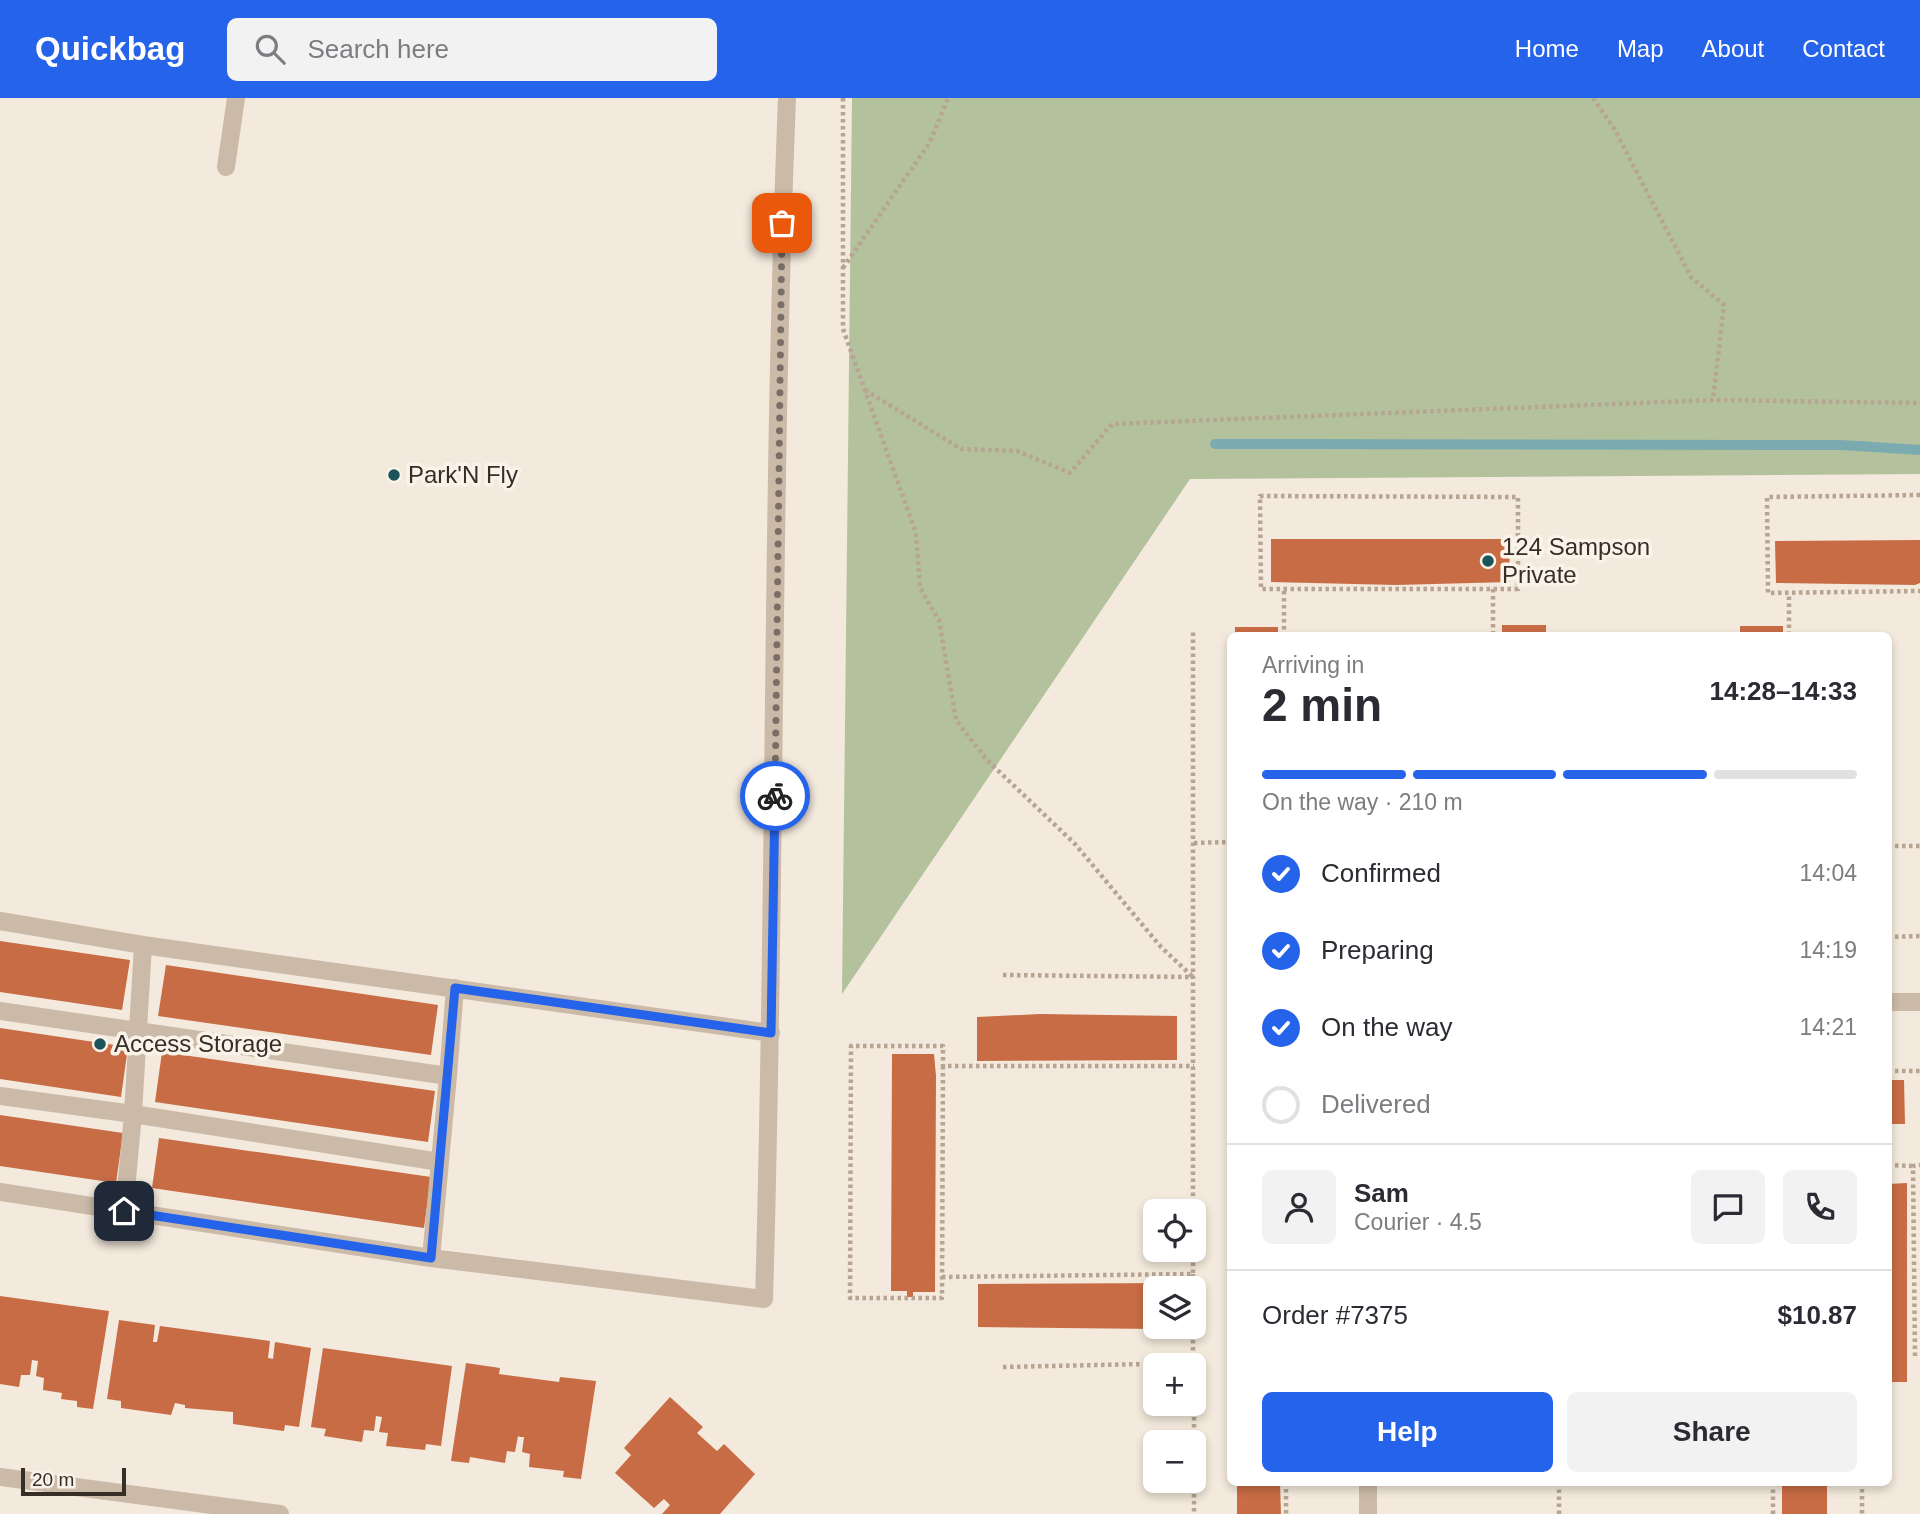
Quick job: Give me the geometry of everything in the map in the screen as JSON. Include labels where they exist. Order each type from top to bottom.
[{"type":"street","points":[[226,167],[236,98]]},
{"type":"street","points":[[0,1192],[431,1258],[765,1299],[781,247],[787,98]]},
{"type":"street","points":[[0,921],[143,945],[771,1033]]},
{"type":"street","points":[[124,1211],[143,945]]},
{"type":"street","points":[[431,1258],[455,988]]},
{"type":"street","points":[[1892,1002],[1920,1002]]},
{"type":"street","points":[[0,1011],[448,1076]]},
{"type":"street","points":[[0,1096],[440,1162]]},
{"type":"street","points":[[0,1477],[199,1508],[280,1514]]},
{"type":"street","points":[[1368,1486],[1368,1514]]},
{"type":"path","points":[[843,98],[844,329],[916,533],[920,588],[939,620],[956,720],[987,760],[1074,844],[1161,947],[1193,978]]},
{"type":"path","points":[[843,269],[930,142],[948,98]]},
{"type":"path","points":[[1593,98],[1615,130],[1692,276],[1724,305],[1713,400]]},
{"type":"path","points":[[865,390],[961,449],[1017,451],[1070,473],[1112,424],[1713,400],[1920,403]]},
{"type":"path","points":[[1920,495],[1767,497],[1768,593],[1920,591]]},
{"type":"path","points":[[1260,496],[1518,497],[1518,589],[1284,591],[1261,589],[1260,496]]},
{"type":"path","points":[[1493,589],[1493,632]]},
{"type":"path","points":[[1284,591],[1284,632]]},
{"type":"path","points":[[1789,593],[1789,632]]},
{"type":"path","points":[[942,1277],[1194,1274],[1194,631]]},
{"type":"path","points":[[1194,842],[1227,842]]},
{"type":"path","points":[[1892,846],[1920,846]]},
{"type":"path","points":[[1892,937],[1920,936]]},
{"type":"path","points":[[1003,975],[1193,978]]},
{"type":"path","points":[[851,1046],[943,1046],[943,1066],[942,1298],[850,1298],[851,1046]]},
{"type":"path","points":[[943,1066],[1194,1066]]},
{"type":"path","points":[[1892,1071],[1920,1071]]},
{"type":"path","points":[[1892,1165],[1920,1165]]},
{"type":"path","points":[[1913,1166],[1914,1356]]},
{"type":"path","points":[[1003,1367],[1143,1366]]},
{"type":"path","points":[[1194,1416],[1194,1514]]},
{"type":"path","points":[[1286,1486],[1286,1514]]},
{"type":"path","points":[[1559,1486],[1559,1514]]},
{"type":"path","points":[[1773,1486],[1773,1514]]},
{"type":"path","points":[[1862,1486],[1862,1514]]},
{"type":"green space","points":[[852,98],[1920,98],[1920,474],[1190,479],[842,994]]},
{"type":"building","points":[[1271,539],[1509,539],[1510,582],[1396,585],[1271,582]]},
{"type":"building","points":[[1920,540],[1920,583],[1915,585],[1776,583],[1775,541]]},
{"type":"building","points":[[1502,625],[1546,625],[1546,632],[1502,632]]},
{"type":"building","points":[[1740,626],[1783,626],[1783,632],[1740,632]]},
{"type":"building","points":[[1235,627],[1278,627],[1278,632],[1235,632]]},
{"type":"building","points":[[0,941],[130,960],[122,1010],[0,992]]},
{"type":"building","points":[[166,965],[438,1005],[431,1055],[158,1016]]},
{"type":"building","points":[[1040,1014],[1177,1016],[1177,1060],[977,1061],[977,1017]]},
{"type":"building","points":[[0,1028],[128,1047],[121,1097],[0,1079]]},
{"type":"building","points":[[162,1052],[435,1091],[428,1142],[155,1102]]},
{"type":"building","points":[[892,1054],[934,1054],[936,1076],[935,1292],[913,1292],[913,1297],[907,1297],[907,1291],[891,1291]]},
{"type":"building","points":[[1892,1080],[1904,1080],[1905,1124],[1892,1124]]},
{"type":"building","points":[[0,1115],[123,1133],[116,1183],[0,1166]]},
{"type":"building","points":[[159,1138],[431,1177],[424,1228],[152,1188]]},
{"type":"building","points":[[1907,1183],[1907,1382],[1892,1382],[1892,1184]]},
{"type":"building","points":[[1143,1283],[1143,1329],[978,1327],[978,1284]]},
{"type":"building","points":[[0,1296],[109,1311],[93,1409],[77,1407],[77,1401],[61,1399],[62,1393],[43,1390],[44,1378],[36,1376],[38,1361],[32,1360],[30,1375],[21,1375],[19,1387],[0,1384]]},
{"type":"building","points":[[119,1320],[155,1325],[153,1342],[157,1342],[160,1326],[270,1341],[268,1358],[273,1359],[275,1342],[311,1348],[299,1427],[285,1425],[284,1431],[233,1424],[233,1412],[185,1408],[185,1405],[175,1403],[171,1415],[121,1408],[121,1401],[107,1399]]},
{"type":"building","points":[[323,1348],[452,1366],[441,1446],[426,1444],[425,1450],[386,1446],[388,1433],[379,1432],[382,1417],[376,1416],[374,1431],[364,1430],[362,1442],[324,1436],[326,1429],[311,1427]]},
{"type":"building","points":[[466,1363],[500,1368],[499,1374],[559,1382],[560,1377],[596,1381],[581,1479],[563,1477],[564,1471],[529,1467],[530,1454],[522,1452],[524,1437],[518,1436],[515,1452],[507,1451],[505,1463],[470,1457],[469,1463],[451,1461]]},
{"type":"building","points":[[670,1397],[703,1427],[697,1433],[717,1451],[724,1444],[755,1474],[720,1514],[662,1514],[670,1505],[664,1499],[654,1508],[615,1473],[631,1455],[624,1448]]},
{"type":"building","points":[[1237,1486],[1280,1486],[1281,1514],[1237,1514]]},
{"type":"building","points":[[1782,1486],[1827,1486],[1827,1514],[1782,1514]]},
{"type":"waterway","points":[[1215,444],[1841,445],[1920,450]]},
{"type":"way so far","points":[[775,796],[782,223]]},
{"type":"place","name":"Park'N Fly","points":[[394,475]]},
{"type":"place","name":"124 Sampson Private","points":[[1488,561]]},
{"type":"place","name":"Access Storage","points":[[100,1044]]},
{"type":"route","points":[[124,1211],[431,1258],[455,988],[771,1033],[775,796]]}]
